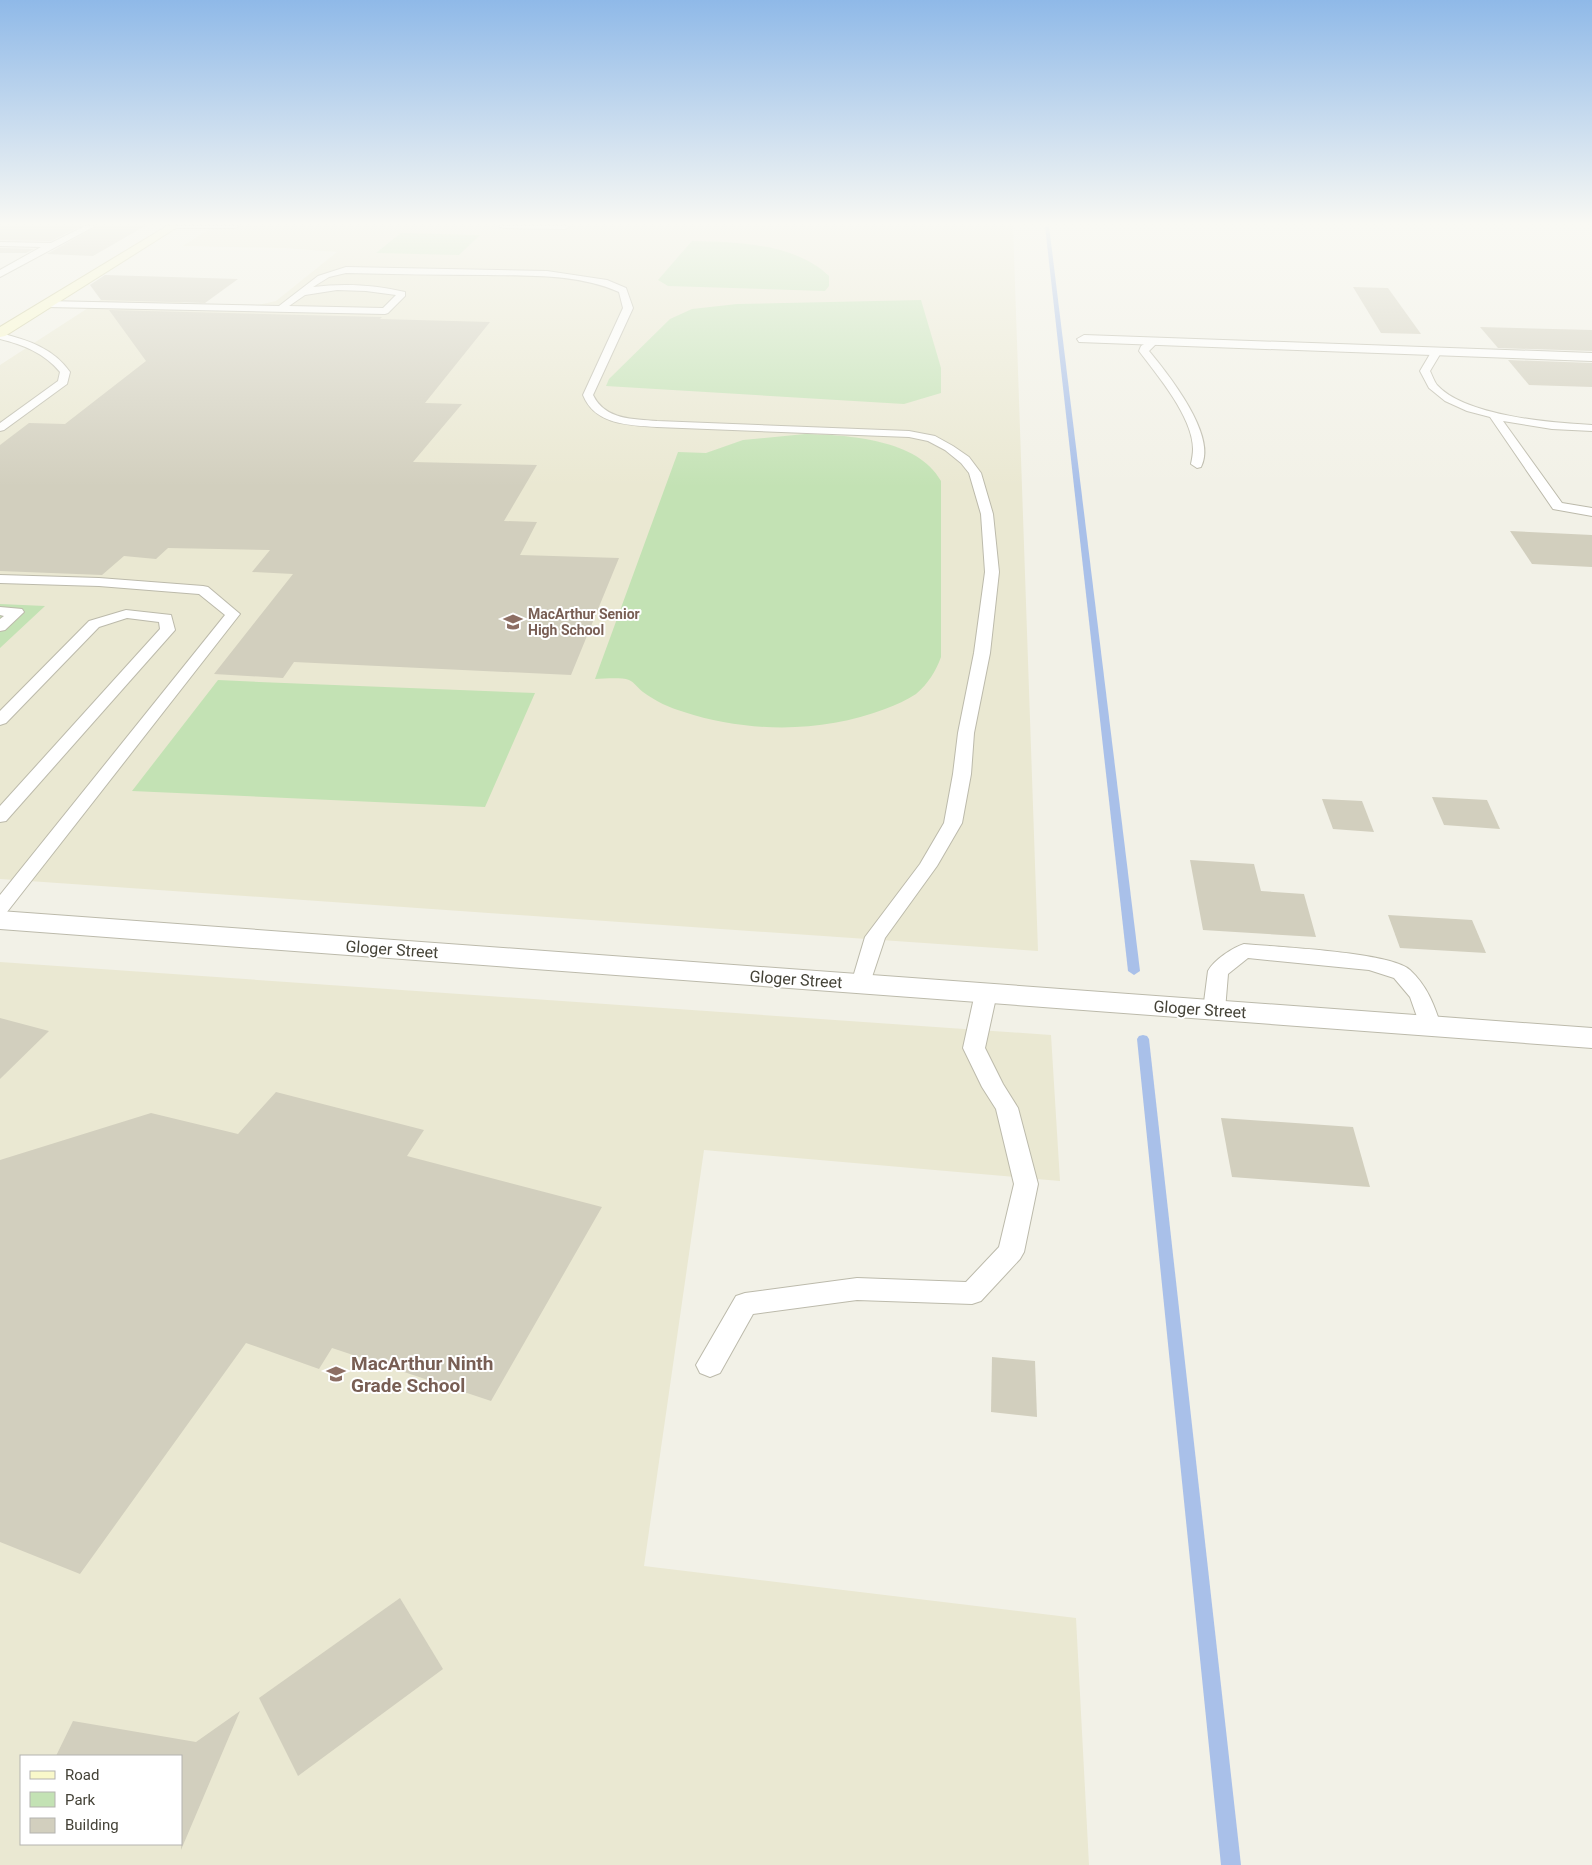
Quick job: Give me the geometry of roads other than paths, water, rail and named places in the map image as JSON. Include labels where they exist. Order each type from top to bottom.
[{"type":"main road","points":[[0,333],[32,313]]},
{"type":"street","points":[[1084,339],[1591,358]]},
{"type":"street","name":"Gloger Street","points":[[0,920],[1592,1038]]},
{"type":"lane","points":[[626,313],[588,395],[590,404],[598,412],[629,422],[657,424],[910,434],[931,438],[965,460],[975,473],[987,514],[992,572],[982,653],[966,733],[962,774],[953,824],[928,866],[875,938],[861,984]]},
{"type":"lane","points":[[0,333],[25,342],[55,359],[65,372],[63,382],[0,428]]},
{"type":"lane","points":[[1154,341],[1144,348],[1144,351],[1168,380],[1195,430],[1199,448],[1197,464]]},
{"type":"lane","points":[[1437,351],[1425,371],[1429,385],[1455,401],[1495,417],[1551,426],[1592,428]]},
{"type":"lane","points":[[1495,417],[1558,506],[1592,512]]},
{"type":"lane","points":[[0,579],[99,582],[203,590],[233,614],[0,908]]},
{"type":"lane","points":[[0,611],[17,612],[0,627]]},
{"type":"lane","points":[[0,720],[94,624],[126,614],[166,618],[168,630],[0,817]]},
{"type":"lane","points":[[1214,1010],[1218,970],[1244,951],[1300,955],[1372,963],[1402,973],[1420,996],[1430,1026]]},
{"type":"lane","points":[[710,1365],[745,1304],[857,1288],[972,1293],[1011,1252],[1026,1184],[1007,1108],[993,1086],[974,1048],[986,993]]},
{"type":"waterway","points":[[1057,313],[1134,971]]},
{"type":"waterway","points":[[1143,1039],[1231,1865]]},
{"type":"place","name":"MacArthur Senior High School","points":[[513,622]]},
{"type":"place","name":"MacArthur Ninth Grade School","points":[[336,1374]]}]
